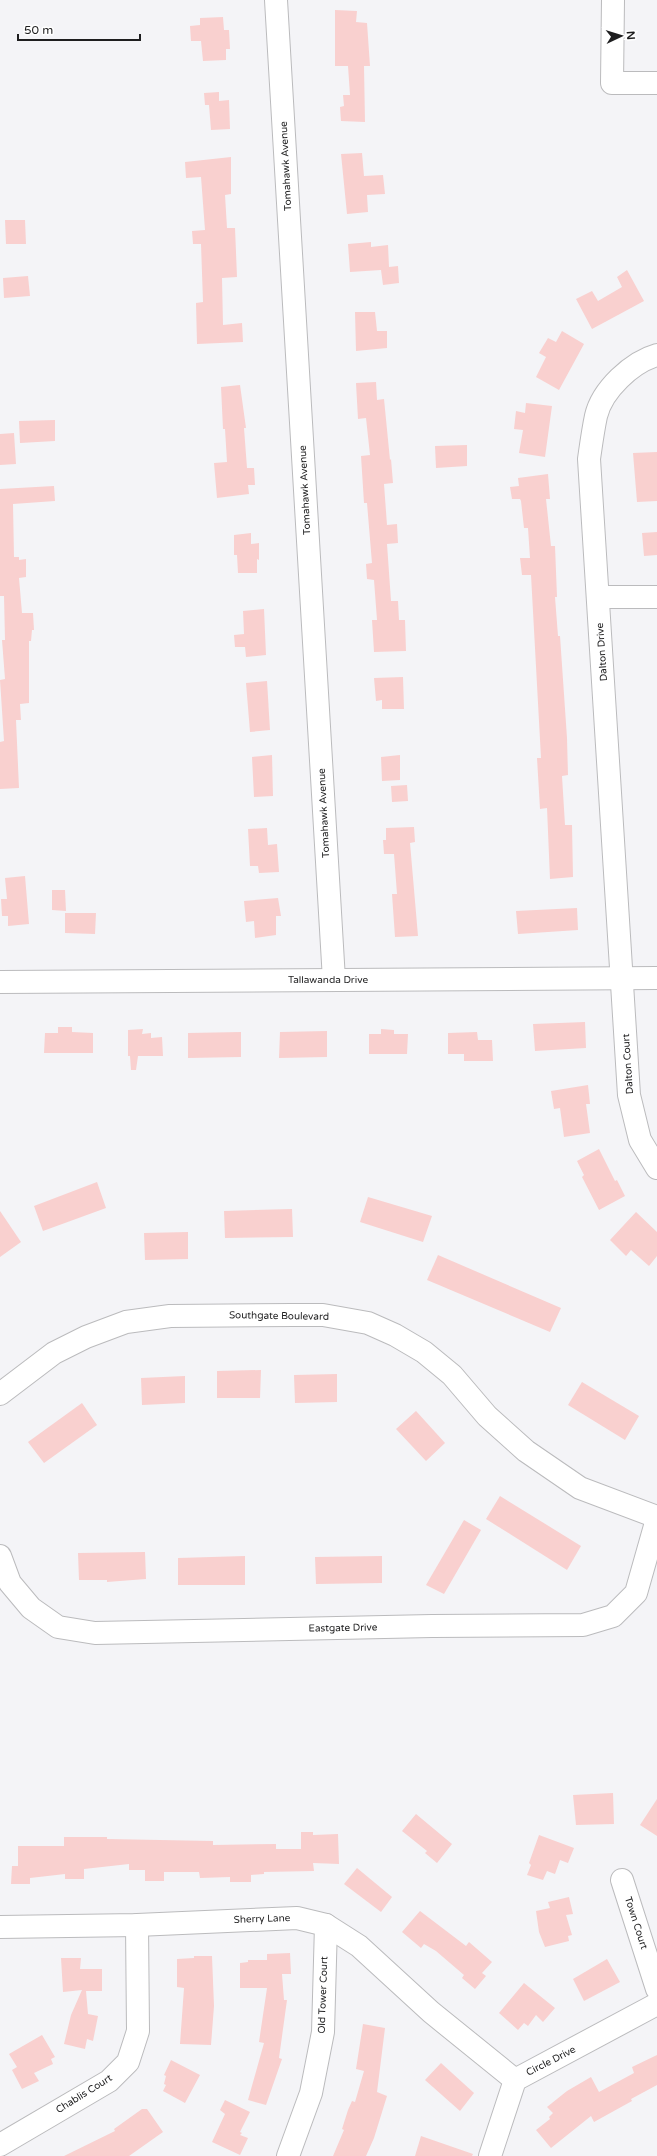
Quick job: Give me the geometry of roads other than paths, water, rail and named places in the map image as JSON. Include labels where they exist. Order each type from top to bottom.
[{"type":"street","name":"Tomahawk Avenue","points":[[276,0],[334,980]]},
{"type":"street","points":[[613,0],[612,83],[657,83]]},
{"type":"street","name":"Dalton Drive","points":[[623,978],[589,459],[596,414],[613,384],[643,359],[657,355]]},
{"type":"street","points":[[598,597],[657,597]]},
{"type":"street","name":"Dalton Court","points":[[623,978],[629,1095],[640,1140],[657,1168]]},
{"type":"street","name":"Tallawanda Drive","points":[[0,982],[657,978]]},
{"type":"street","name":"Southgate Boulevard","points":[[0,1394],[54,1353],[126,1322],[170,1316],[323,1315],[368,1323],[394,1335],[424,1352],[452,1375],[487,1416],[526,1451],[580,1488],[657,1518]]},
{"type":"street","name":"Eastgate Drive","points":[[0,1556],[10,1583],[31,1608],[58,1627],[95,1633],[432,1626],[583,1625],[613,1616],[636,1593],[657,1518]]},
{"type":"street","name":"Town Court","points":[[622,1880],[657,1989]]},
{"type":"street","name":"Sherry Lane","points":[[0,1927],[137,1925],[297,1918],[326,1925],[358,1946],[430,2012],[515,2080]]},
{"type":"street","name":"Chablis Court","points":[[0,2145],[109,2081],[128,2062],[138,2030],[137,1925]]},
{"type":"street","name":"Old Tower Court","points":[[288,2156],[311,2093],[323,2032],[326,1925]]},
{"type":"street","name":"Circle Drive","points":[[490,2156],[515,2080],[657,2004]]}]
